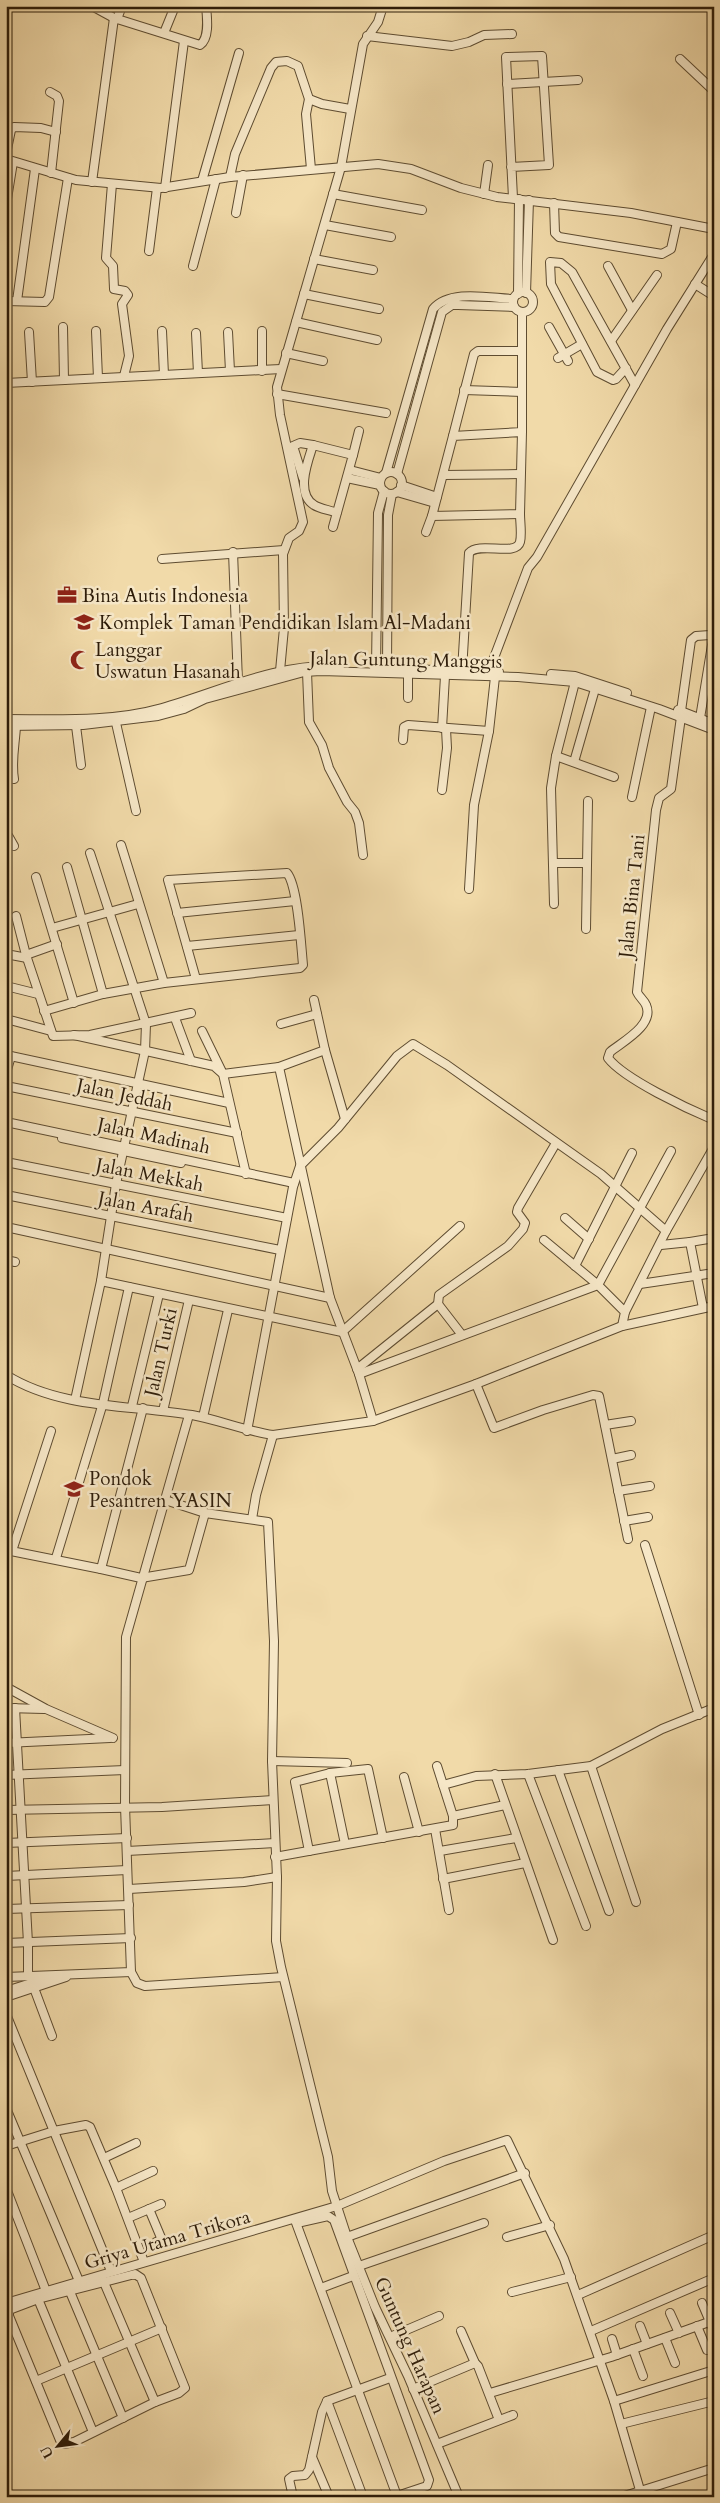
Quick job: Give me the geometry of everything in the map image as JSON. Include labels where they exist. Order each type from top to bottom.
[{"type":"street","points":[[92,6],[111,15],[196,45],[204,42],[207,21],[206,6]]},
{"type":"street","points":[[92,182],[111,15],[122,6]]},
{"type":"street","points":[[164,33],[175,6]]},
{"type":"street","points":[[280,671],[284,628],[284,550],[289,538],[299,531],[303,522],[277,394],[281,369],[341,167],[363,44],[378,22],[383,6]]},
{"type":"street","points":[[367,36],[452,46],[469,42],[484,35],[512,34]]},
{"type":"street","points":[[149,251],[184,41]]},
{"type":"street","points":[[202,181],[239,52]]},
{"type":"street","points":[[462,671],[469,553],[476,548],[511,549],[518,546],[520,541],[522,313],[515,300],[518,254],[516,199],[511,167],[506,57],[542,56],[549,164],[511,167]]},
{"type":"street","points":[[680,59],[714,91]]},
{"type":"street","points":[[230,177],[235,154],[271,68],[276,62],[288,61],[298,66],[309,99],[306,114],[311,169]]},
{"type":"street","points":[[507,84],[578,80]]},
{"type":"street","points":[[50,92],[59,101],[50,173]]},
{"type":"street","points":[[309,99],[322,104],[350,109]]},
{"type":"street","points":[[6,154],[11,130],[14,128],[41,128],[56,132]]},
{"type":"street","points":[[6,206],[10,161],[68,178],[161,188],[230,177],[378,164],[395,166],[484,194],[631,213],[714,229]]},
{"type":"street","points":[[484,194],[488,165]]},
{"type":"street","points":[[17,301],[36,169]]},
{"type":"street","points":[[236,213],[243,176]]},
{"type":"street","points":[[6,301],[45,302],[49,296],[68,178]]},
{"type":"street","points":[[193,266],[216,179]]},
{"type":"street","points":[[112,184],[106,258],[113,266],[114,289],[125,291],[128,295],[122,304],[129,356],[124,376]]},
{"type":"street","points":[[333,194],[422,210]]},
{"type":"street","points":[[526,293],[529,200]]},
{"type":"street","points":[[554,203],[555,233],[559,237],[662,254],[671,249],[677,222]]},
{"type":"street","points":[[325,225],[391,237]]},
{"type":"street","points":[[518,254],[528,253]]},
{"type":"street","points":[[469,889],[474,805],[488,731],[492,674],[523,578],[635,385],[714,254]]},
{"type":"street","points":[[314,259],[373,270]]},
{"type":"street","points":[[626,368],[616,379],[601,376],[551,284],[549,265],[551,261],[568,266],[611,341],[626,368],[635,385]]},
{"type":"street","points":[[608,266],[632,310]]},
{"type":"street","points":[[611,341],[657,275]]},
{"type":"street","points":[[695,284],[714,296]]},
{"type":"street","points":[[387,668],[389,485],[397,474],[441,316],[452,306],[477,302],[515,300],[526,293]]},
{"type":"street","points":[[522,313],[529,311],[533,304],[532,297],[526,293]]},
{"type":"street","points":[[304,294],[378,309]]},
{"type":"street","points":[[376,668],[378,513],[389,485],[433,309],[441,301],[453,297],[477,302]]},
{"type":"street","points":[[296,322],[377,340]]},
{"type":"street","points":[[549,327],[563,358],[582,344]]},
{"type":"street","points":[[64,328],[64,380]]},
{"type":"street","points":[[96,331],[98,378]]},
{"type":"street","points":[[162,331],[164,375]]},
{"type":"street","points":[[262,331],[262,371]]},
{"type":"street","points":[[29,332],[32,382]]},
{"type":"street","points":[[228,332],[230,371]]},
{"type":"street","points":[[196,333],[198,373]]},
{"type":"street","points":[[426,532],[444,475],[464,390],[476,352],[522,351]]},
{"type":"street","points":[[286,353],[323,361]]},
{"type":"street","points":[[6,383],[281,369]]},
{"type":"street","points":[[464,390],[522,392]]},
{"type":"street","points":[[277,394],[386,413]]},
{"type":"street","points":[[333,527],[349,474],[359,431]]},
{"type":"street","points":[[453,436],[522,432]]},
{"type":"street","points":[[337,512],[314,506],[305,491],[304,480],[293,446],[300,443],[353,455]]},
{"type":"street","points":[[304,480],[313,445]]},
{"type":"street","points":[[349,474],[436,500]]},
{"type":"street","points":[[389,485],[401,478],[397,474]]},
{"type":"street","points":[[444,475],[520,474]]},
{"type":"street","points":[[432,516],[520,514]]},
{"type":"street","points":[[162,559],[233,552],[284,550]]},
{"type":"street","points":[[233,552],[238,682]]},
{"type":"street","points":[[681,714],[691,640],[696,636],[710,635],[713,639],[700,718]]},
{"type":"street","name":"Jalan Guntung Manggis","points":[[6,720],[107,718],[161,708],[238,682],[280,671],[319,665],[462,671],[575,682],[651,706],[700,718],[714,724]]},
{"type":"street","points":[[307,672],[309,722],[322,746],[329,768],[359,823],[363,855]]},
{"type":"street","name":"Jalan Guntung Manggis","points":[[6,726],[76,726],[116,723],[172,713],[205,699],[307,672],[445,676],[492,674],[575,676],[681,714],[714,730]]},
{"type":"street","points":[[408,674],[408,698]]},
{"type":"street","points":[[442,790],[447,748],[444,728],[445,676]]},
{"type":"street","points":[[554,904],[552,788],[556,756],[575,682]]},
{"type":"street","points":[[574,762],[595,689]]},
{"type":"street","points":[[632,797],[651,706]]},
{"type":"street","name":"Jalan Bina Tani","points":[[681,714],[671,789],[659,798],[656,816],[637,992],[646,1005],[646,1019],[640,1028],[610,1052],[608,1058],[613,1064],[640,1084],[714,1120]]},
{"type":"street","points":[[116,723],[136,811]]},
{"type":"street","points":[[14,779],[11,762],[15,754],[16,726]]},
{"type":"street","points":[[76,726],[81,765]]},
{"type":"street","points":[[403,740],[406,726],[488,731]]},
{"type":"street","points":[[556,756],[614,777]]},
{"type":"street","points":[[586,929],[588,801]]},
{"type":"street","points":[[6,832],[14,846]]},
{"type":"street","points":[[121,845],[164,983]]},
{"type":"street","points":[[75,1400],[101,1281],[116,1184],[144,1051],[146,1024],[90,853]]},
{"type":"street","points":[[553,863],[586,864]]},
{"type":"street","points":[[67,867],[103,994]]},
{"type":"street","points":[[44,1011],[103,994],[164,983],[300,968],[303,965],[291,878],[282,872],[168,880],[196,979]]},
{"type":"street","points":[[36,878],[74,1003]]},
{"type":"street","points":[[177,913],[295,901]]},
{"type":"street","points":[[52,928],[138,904]]},
{"type":"street","points":[[16,916],[38,994],[51,1031],[55,1037],[74,1036],[146,1024],[191,1013]]},
{"type":"street","points":[[187,946],[299,935]]},
{"type":"street","points":[[6,954],[27,957],[57,944]]},
{"type":"street","points":[[6,986],[38,994]]},
{"type":"street","points":[[314,1000],[325,1050],[345,1119]]},
{"type":"street","points":[[281,1024],[317,1014]]},
{"type":"street","points":[[175,1018],[191,1060]]},
{"type":"street","points":[[6,1019],[51,1031]]},
{"type":"street","points":[[202,1031],[223,1074],[246,1173]]},
{"type":"street","points":[[74,1036],[191,1060],[214,1066],[223,1074],[279,1067],[325,1050]]},
{"type":"street","points":[[246,1431],[269,1317],[280,1250],[300,1166],[345,1119],[397,1056],[412,1044],[447,1065],[616,1186],[666,1231]]},
{"type":"street","points":[[6,1073],[9,1056],[229,1103]]},
{"type":"street","points":[[279,1067],[330,1298],[358,1371],[373,1421]]},
{"type":"street","name":"Jalan Jeddah","points":[[6,1086],[237,1133]]},
{"type":"street","name":"Jalan Madinah","points":[[6,1122],[124,1149]]},
{"type":"street","name":"Jalan Madinah","points":[[6,1127],[246,1173],[294,1185]]},
{"type":"street","points":[[358,1371],[438,1304],[439,1295],[508,1246],[523,1229],[525,1224],[518,1208],[556,1142]]},
{"type":"street","points":[[622,1326],[625,1312],[661,1245],[666,1231],[714,1147]]},
{"type":"street","points":[[358,1371],[598,1285],[670,1151]]},
{"type":"street","points":[[575,1266],[632,1153]]},
{"type":"street","name":"Jalan Mekkah","points":[[6,1162],[287,1218]]},
{"type":"street","name":"Jalan Arafah","points":[[6,1195],[280,1250]]},
{"type":"street","points":[[565,1218],[588,1239]]},
{"type":"street","points":[[342,1332],[460,1226]]},
{"type":"street","points":[[6,1227],[330,1298]]},
{"type":"street","points":[[661,1245],[714,1238]]},
{"type":"street","points":[[544,1240],[598,1285],[625,1312]]},
{"type":"street","points":[[690,1242],[702,1308]]},
{"type":"street","points":[[6,1260],[15,1262]]},
{"type":"street","points":[[640,1284],[714,1273]]},
{"type":"street","points":[[101,1281],[228,1310],[342,1332]]},
{"type":"street","points":[[56,1558],[103,1403],[129,1287]]},
{"type":"street","points":[[132,1406],[160,1294]]},
{"type":"street","name":"Jalan Turki","points":[[164,1411],[189,1300]]},
{"type":"street","points":[[438,1304],[462,1335]]},
{"type":"street","points":[[6,1375],[31,1388],[75,1400],[132,1406],[203,1417],[246,1431],[273,1436],[318,1431],[373,1421],[476,1384],[622,1326],[714,1306]]},
{"type":"street","points":[[203,1417],[228,1310]]},
{"type":"street","points":[[476,1384],[494,1428],[535,1412],[594,1395],[600,1396],[628,1539]]},
{"type":"street","points":[[101,1569],[143,1408]]},
{"type":"street","points":[[189,1415],[141,1578],[126,1637],[125,1806],[132,1972],[137,1983],[145,1986],[284,1977]]},
{"type":"street","points":[[605,1425],[631,1421]]},
{"type":"street","points":[[51,1431],[9,1550],[56,1558],[141,1578],[190,1570],[205,1513]]},
{"type":"street","points":[[165,1500],[205,1513],[252,1519],[256,1495],[273,1436]]},
{"type":"street","points":[[612,1459],[631,1455]]},
{"type":"street","points":[[618,1491],[650,1486]]},
{"type":"street","points":[[624,1522],[648,1517]]},
{"type":"street","name":"Guntung Harapan","points":[[252,1519],[268,1522],[274,1655],[272,1761],[277,1877],[276,1941],[328,2158],[332,2192],[359,2266],[459,2497]]},
{"type":"street","points":[[645,1546],[698,1715]]},
{"type":"street","points":[[6,1687],[46,1709],[113,1738]]},
{"type":"street","points":[[28,1976],[28,1943],[17,1742],[10,1708],[46,1709]]},
{"type":"street","points":[[443,1785],[476,1776],[528,1774],[591,1766],[662,1729],[714,1708]]},
{"type":"street","points":[[6,1743],[125,1738]]},
{"type":"street","points":[[272,1761],[347,1763]]},
{"type":"street","points":[[275,1857],[453,1825],[453,1816],[437,1766]]},
{"type":"street","points":[[591,1766],[636,1902]]},
{"type":"street","points":[[309,1851],[295,1782],[330,1773],[368,1769],[384,1838]]},
{"type":"street","points":[[6,1775],[125,1770]]},
{"type":"street","points":[[558,1770],[609,1911]]},
{"type":"street","points":[[330,1773],[345,1844]]},
{"type":"street","points":[[495,1774],[553,1940]]},
{"type":"street","points":[[528,1774],[586,1926]]},
{"type":"street","points":[[404,1777],[419,1832]]},
{"type":"street","points":[[6,1810],[125,1806],[162,1807],[273,1800]]},
{"type":"street","points":[[453,1816],[505,1805]]},
{"type":"street","points":[[435,1829],[449,1910]]},
{"type":"street","points":[[6,1843],[127,1838]]},
{"type":"street","points":[[440,1851],[516,1838]]},
{"type":"street","points":[[127,1851],[275,1843]]},
{"type":"street","points":[[443,1878],[525,1863]]},
{"type":"street","points":[[6,1876],[127,1870]]},
{"type":"street","points":[[129,1889],[244,1882],[277,1877]]},
{"type":"street","points":[[6,1909],[129,1906]]},
{"type":"street","points":[[6,1943],[131,1938]]},
{"type":"street","points":[[6,1977],[132,1972]]},
{"type":"street","points":[[6,1997],[77,1973]]},
{"type":"street","points":[[6,1991],[62,1974]]},
{"type":"street","points":[[34,1988],[52,2036]]},
{"type":"street","points":[[6,2014],[112,2271]]},
{"type":"street","points":[[6,2108],[79,2281]]},
{"type":"street","points":[[6,2146],[54,2131],[88,2126],[104,2158],[144,2262]]},
{"type":"street","name":"Griya Utama Trikora","points":[[6,2303],[46,2291],[68,2287],[79,2281],[112,2271],[296,2221],[337,2206],[444,2161],[507,2140],[524,2173]]},
{"type":"street","points":[[104,2158],[136,2144]]},
{"type":"street","points":[[116,2188],[153,2171]]},
{"type":"street","points":[[347,2237],[524,2173],[550,2226],[578,2295],[601,2360],[641,2493]]},
{"type":"street","points":[[6,2188],[46,2291]]},
{"type":"street","points":[[128,2218],[161,2204]]},
{"type":"street","points":[[149,2209],[162,2240],[156,2242]]},
{"type":"street","points":[[332,2217],[429,2482],[427,2486],[396,2496],[296,2221],[332,2217]]},
{"type":"street","points":[[359,2266],[484,2223]]},
{"type":"street","points":[[507,2237],[550,2226]]},
{"type":"street","points":[[578,2295],[714,2235]]},
{"type":"street","points":[[135,2274],[140,2276],[185,2388],[179,2393],[154,2402],[68,2444],[62,2443],[8,2311],[13,2307],[68,2287],[103,2280],[135,2274]]},
{"type":"street","points":[[321,2288],[353,2276]]},
{"type":"street","points":[[512,2292],[571,2278]]},
{"type":"street","points":[[591,2331],[714,2278]]},
{"type":"street","points":[[103,2280],[154,2402]]},
{"type":"street","points":[[68,2287],[123,2418]]},
{"type":"street","points":[[38,2299],[93,2432]]},
{"type":"street","points":[[702,2303],[714,2331]]},
{"type":"street","points":[[670,2313],[678,2333]]},
{"type":"street","points":[[390,2338],[439,2316]]},
{"type":"street","points":[[490,2393],[618,2355],[709,2322]]},
{"type":"street","points":[[640,2326],[647,2344]]},
{"type":"street","points":[[697,2326],[707,2350]]},
{"type":"street","points":[[36,2382],[162,2328]]},
{"type":"street","points":[[461,2330],[490,2393],[499,2420]]},
{"type":"street","points":[[665,2338],[675,2363]]},
{"type":"street","points":[[612,2339],[618,2355]]},
{"type":"street","points":[[633,2349],[643,2376]]},
{"type":"street","points":[[413,2389],[475,2363]]},
{"type":"street","points":[[614,2401],[714,2370]]},
{"type":"street","points":[[293,2497],[289,2478],[306,2474],[312,2457],[322,2412],[328,2401],[390,2378]]},
{"type":"street","points":[[328,2401],[362,2497]]},
{"type":"street","points":[[621,2424],[714,2401]]},
{"type":"street","points":[[437,2444],[513,2415]]},
{"type":"street","points":[[312,2457],[329,2497]]},
{"type":"street","points":[[622,2497],[641,2493],[714,2468]]},
{"type":"place","name":"Bina Autis Indonesia","points":[[67,595]]},
{"type":"place","name":"Komplek Taman Pendidikan Islam Al-Madani","points":[[84,622]]},
{"type":"place","name":"Langgar Uswatun Hasanah","points":[[80,660]]},
{"type":"place","name":"Pondok Pesantren YASIN","points":[[74,1489]]}]
